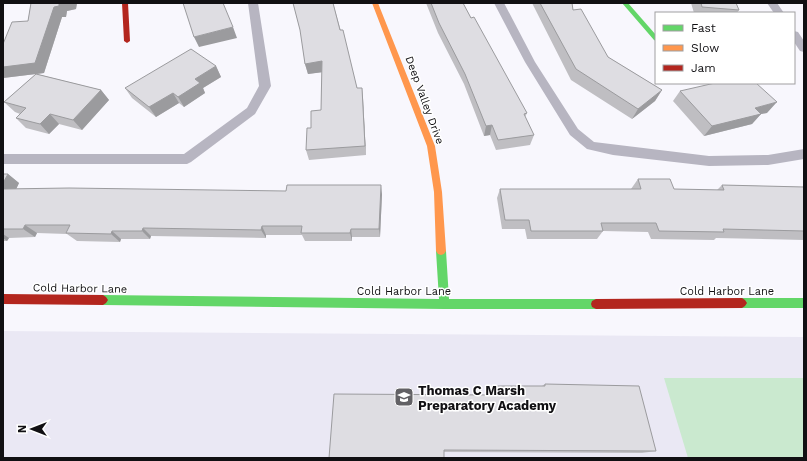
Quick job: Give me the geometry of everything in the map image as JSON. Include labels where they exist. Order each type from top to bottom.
[{"type":"street","points":[[125,3],[126,41]]},
{"type":"street","name":"Deep Valley Drive","points":[[375,3],[431,146],[438,192],[444,304]]},
{"type":"street","points":[[625,3],[655,38]]},
{"type":"street","name":"Cold Harbor Lane","points":[[3,300],[444,304],[804,303]]},
{"type":"lane","points":[[3,159],[186,159],[251,111],[265,86],[253,3]]},
{"type":"lane","points":[[499,3],[530,62],[574,132],[591,146],[709,161],[768,160],[804,154]]},
{"type":"lane","points":[[772,3],[778,12]]},
{"type":"lane","points":[[795,36],[804,49]]},
{"type":"shaded area","name":"Thomas C Marsh Preparatory Academy","points":[[3,331],[804,337],[804,458],[3,458]]},
{"type":"green space","points":[[664,378],[804,378],[804,458],[688,458]]},
{"type":"building","points":[[31,3],[59,3],[59,6],[54,7],[35,63],[3,67],[3,44],[12,22],[28,21]]},
{"type":"building","points":[[183,3],[223,3],[233,27],[194,37]]},
{"type":"building","points":[[293,3],[333,3],[340,30],[343,30],[357,88],[362,88],[365,146],[306,150],[307,128],[311,128],[311,111],[321,110],[322,61],[305,64],[300,30]]},
{"type":"building","points":[[431,3],[463,3],[471,18],[474,17],[527,113],[524,114],[534,135],[498,140],[492,125],[486,126],[465,74],[439,23]]},
{"type":"building","points":[[540,3],[572,3],[573,10],[581,9],[608,57],[662,90],[638,109],[576,69]]},
{"type":"building","points":[[701,3],[736,3],[739,10],[702,7]]},
{"type":"building","points":[[191,49],[216,66],[195,79],[200,83],[178,97],[173,93],[149,107],[125,88]]},
{"type":"building","points":[[36,74],[101,90],[73,120],[50,114],[40,124],[16,118],[26,108],[4,102]]},
{"type":"building","points":[[711,84],[757,84],[777,102],[755,108],[761,114],[712,126],[680,91]]},
{"type":"building","points":[[3,174],[8,174],[3,183]]},
{"type":"building","points":[[638,179],[670,179],[674,189],[724,190],[722,185],[804,187],[804,231],[723,229],[724,232],[659,231],[656,223],[601,223],[603,231],[531,231],[529,220],[505,220],[500,189],[641,189]]},
{"type":"building","points":[[287,185],[381,185],[379,229],[351,229],[350,233],[301,233],[302,226],[262,226],[261,230],[143,228],[142,231],[112,231],[111,234],[66,233],[70,225],[25,225],[23,229],[3,229],[3,189],[69,188],[286,191]]},
{"type":"building","points":[[545,384],[639,386],[656,451],[444,450],[444,458],[329,458],[334,394],[493,395],[492,386],[545,386]]},
{"type":"traffic: fast","points":[[625,3],[655,38]]},
{"type":"traffic: fast","points":[[441,251],[444,304]]},
{"type":"traffic: fast","points":[[103,300],[444,304],[596,304]]},
{"type":"traffic: fast","points":[[742,303],[804,303]]},
{"type":"traffic: slow","points":[[375,3],[431,146],[438,192],[441,251]]},
{"type":"traffic: jam","points":[[125,3],[127,41]]},
{"type":"traffic: jam","points":[[3,299],[103,300]]},
{"type":"traffic: jam","points":[[596,304],[742,303]]},
{"type":"place","name":"Thomas C Marsh Preparatory Academy","points":[[404,397]]}]
